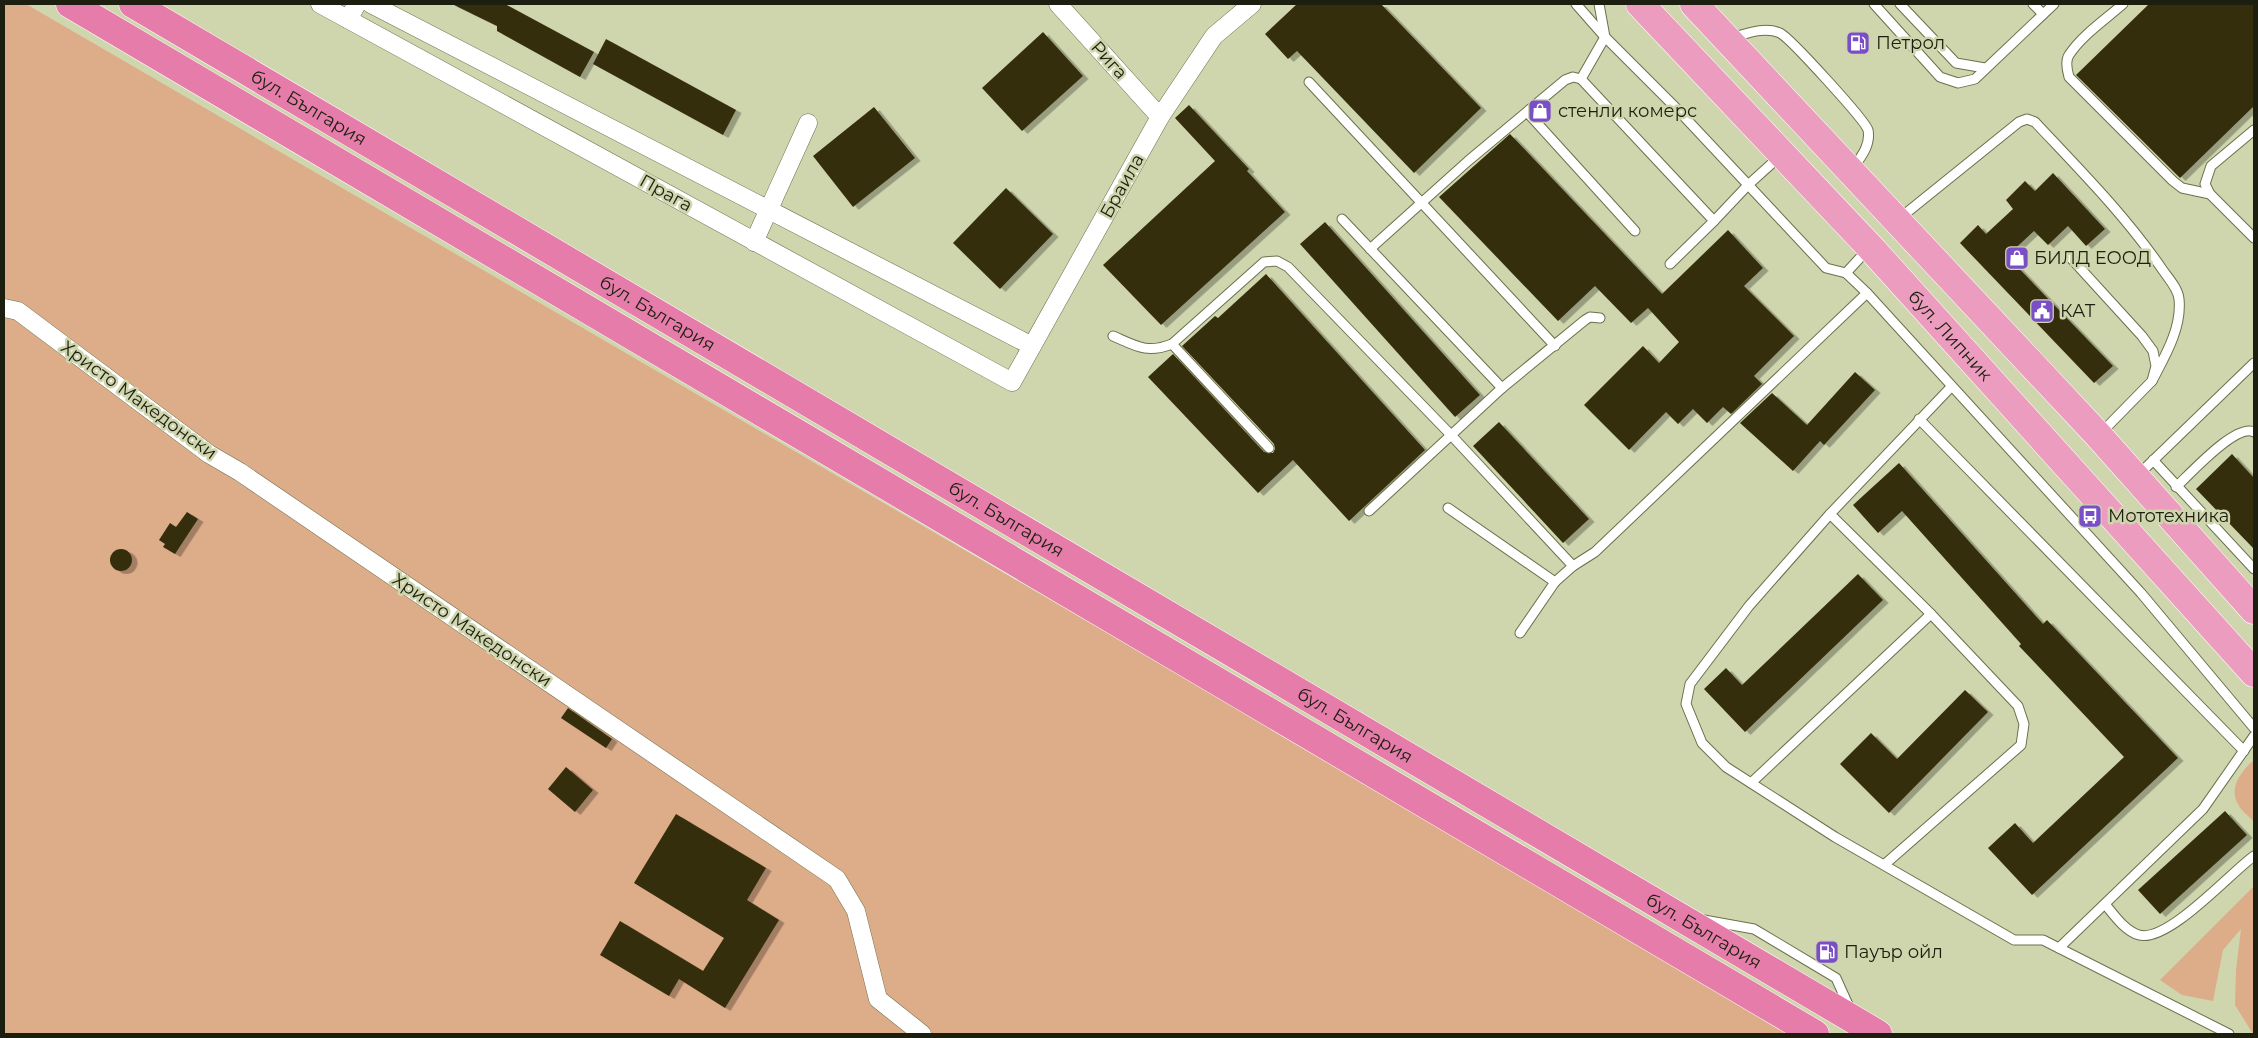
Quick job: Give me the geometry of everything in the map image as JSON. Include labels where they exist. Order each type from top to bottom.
[{"type":"highway","name":"бул. България","points":[[70,4],[1815,1034]]},
{"type":"highway","name":"бул. България","points":[[133,4],[1878,1034]]},
{"type":"main road","name":"бул. Липник","points":[[1640,4],[1870,247],[2254,673]]},
{"type":"main road","points":[[1694,4],[2098,435],[2144,468],[2254,610]]},
{"type":"main road","points":[[1870,247],[1898,220]]},
{"type":"street","name":"Прага","points":[[320,4],[1012,382]]},
{"type":"street","points":[[348,19],[357,4]]},
{"type":"street","points":[[372,4],[1032,346]]},
{"type":"street","name":"Рига","points":[[1058,4],[1160,117]]},
{"type":"street","name":"Браила","points":[[1012,382],[1160,117],[1214,36],[1252,4]]},
{"type":"street","points":[[754,242],[808,124]]},
{"type":"street","name":"Христо Македонски","points":[[4,308],[18,311],[210,454],[248,477],[838,879],[856,911],[878,999],[922,1034]]},
{"type":"lane","points":[[1576,4],[1605,37],[1677,109],[1826,268],[1846,273],[1867,293],[2141,593],[2254,728]]},
{"type":"lane","points":[[1581,79],[1605,37],[1598,4]]},
{"type":"lane","points":[[1874,4],[1940,77],[1958,84],[1975,79],[2054,4]]},
{"type":"lane","points":[[1900,4],[1956,63],[1986,68]]},
{"type":"lane","points":[[2033,4],[2043,14]]},
{"type":"lane","points":[[2123,4],[2068,56],[2066,66],[2069,77],[2173,181],[2182,188],[2210,194]]},
{"type":"lane","points":[[1727,40],[1762,30],[1782,34],[1850,106],[1868,129],[1865,152],[1851,170]]},
{"type":"lane","points":[[1370,249],[1527,112],[1565,80],[1573,77],[1581,79],[1714,221]]},
{"type":"lane","points":[[1309,82],[1555,346]]},
{"type":"lane","points":[[1527,112],[1635,231]]},
{"type":"lane","points":[[1898,220],[2019,122],[2027,119],[2035,122],[2121,214],[2149,250],[2179,296],[2176,330],[2170,347],[2152,381],[2098,435]]},
{"type":"lane","points":[[2254,130],[2211,166],[2205,184],[2210,194],[2254,238]]},
{"type":"lane","points":[[1670,264],[1748,185],[1782,155]]},
{"type":"lane","points":[[1342,219],[1502,388]]},
{"type":"lane","points":[[1846,273],[1870,247]]},
{"type":"lane","points":[[2069,256],[2142,336],[2153,351],[2156,366],[2152,381]]},
{"type":"lane","points":[[1112,336],[1146,350],[1160,349],[1172,344],[1251,271],[1264,262],[1277,261],[1288,267],[1314,292],[1573,566]]},
{"type":"lane","points":[[1520,633],[1555,582],[1573,566],[1595,552],[1867,293]]},
{"type":"lane","points":[[1369,511],[1502,388],[1585,320],[1590,317],[1600,318]]},
{"type":"lane","points":[[1172,344],[1269,448]]},
{"type":"lane","points":[[2254,363],[2144,468],[2176,487],[2254,569]]},
{"type":"lane","points":[[1951,387],[1830,514],[1749,606],[1690,684],[1686,704],[1702,743],[1726,767],[1835,837],[2014,940],[2043,940],[2229,1034]]},
{"type":"lane","points":[[1919,419],[2244,751]]},
{"type":"lane","points":[[2176,487],[2236,433],[2250,430],[2254,432]]},
{"type":"lane","points":[[1448,508],[1555,582]]},
{"type":"lane","points":[[1830,514],[1932,614],[2018,706],[2024,724],[2021,745],[1884,865]]},
{"type":"lane","points":[[1751,783],[1932,614]]},
{"type":"lane","points":[[2059,948],[2203,809],[2254,736]]},
{"type":"lane","points":[[2105,904],[2124,926],[2140,935],[2160,933],[2191,911],[2254,856]]},
{"type":"shaded area","points":[[4,4],[26,4],[1796,1034],[4,1034]]},
{"type":"shaded area","points":[[2254,760],[2254,822],[2239,807],[2235,798],[2235,792],[2241,774]]},
{"type":"shaded area","points":[[2254,886],[2253,1034],[2235,1005],[2236,970],[2241,929],[2223,950],[2213,1001],[2182,995],[2160,980]]},
{"type":"building","points":[[452,4],[505,4],[594,52],[580,77],[497,31],[497,26]]},
{"type":"building","points":[[1297,4],[1381,4],[1481,108],[1414,173],[1297,51],[1288,59],[1265,34]]},
{"type":"building","points":[[2149,4],[2254,4],[2254,106],[2180,178],[2076,75]]},
{"type":"building","points":[[1043,32],[1083,76],[1022,131],[982,88]]},
{"type":"building","points":[[606,39],[736,110],[723,135],[593,64]]},
{"type":"building","points":[[1189,105],[1249,169],[1247,171],[1285,212],[1161,325],[1103,265],[1215,161],[1175,118]]},
{"type":"building","points":[[874,107],[915,158],[853,207],[813,156]]},
{"type":"building","points":[[1510,134],[1662,294],[1728,230],[1763,268],[1744,286],[1794,336],[1754,376],[1762,384],[1731,414],[1723,407],[1707,423],[1693,409],[1678,424],[1666,412],[1629,450],[1584,405],[1643,346],[1659,363],[1679,342],[1648,308],[1631,323],[1595,286],[1558,321],[1439,197]]},
{"type":"building","name":"КАТ","points":[[2053,173],[2105,229],[2086,246],[2068,226],[2048,245],[2034,231],[2007,256],[2113,366],[2094,383],[1960,243],[1978,225],[1986,234],[2013,209],[2006,200],[2025,181],[2035,191]]},
{"type":"building","points":[[1006,188],[1053,234],[1000,289],[953,243]]},
{"type":"building","points":[[1325,222],[1480,395],[1455,417],[1300,244]]},
{"type":"building","points":[[1266,274],[1425,450],[1349,521],[1293,460],[1258,493],[1148,377],[1173,354],[1264,452],[1273,453],[1275,449],[1274,444],[1182,346],[1215,316],[1218,318]]},
{"type":"building","points":[[1855,372],[1875,390],[1824,445],[1820,441],[1793,471],[1740,423],[1772,393],[1807,425]]},
{"type":"building","points":[[1499,422],[1589,519],[1563,543],[1473,446]]},
{"type":"building","points":[[2232,454],[2254,478],[2254,549],[2196,489]]},
{"type":"building","points":[[1899,463],[2043,624],[2047,620],[2178,758],[2032,895],[1988,848],[2015,823],[2033,843],[2124,757],[2019,646],[2021,644],[1902,511],[1878,533],[1853,505]]},
{"type":"building","points":[[187,512],[198,519],[175,554],[163,547],[165,544],[159,540],[170,523],[176,527]]},
{"type":"building","points":[[121,549],[131,556],[132,560],[125,570],[121,571],[111,564],[110,560],[117,550]]},
{"type":"building","points":[[1858,574],[1883,600],[1745,732],[1704,689],[1726,668],[1742,685]]},
{"type":"building","points":[[1965,690],[1988,712],[1889,813],[1840,764],[1871,733],[1897,759]]},
{"type":"building","points":[[568,708],[612,739],[606,748],[561,718]]},
{"type":"building","points":[[566,767],[593,790],[575,812],[548,789]]},
{"type":"building","points":[[2225,811],[2247,835],[2160,914],[2138,890]]},
{"type":"building","points":[[676,814],[766,868],[747,900],[779,920],[725,1008],[679,979],[669,996],[600,955],[620,921],[703,971],[724,938],[634,883]]},
{"type":"place","name":"Петрол","points":[[1858,43]]},
{"type":"place","name":"стенли комерс","points":[[1540,111]]},
{"type":"place","name":"БИЛД ЕООД","points":[[2017,258]]},
{"type":"place","name":"КАТ","points":[[2042,311]]},
{"type":"place","name":"Мототехника","points":[[2090,516]]},
{"type":"place","name":"Пауър ойл","points":[[1827,952]]}]
